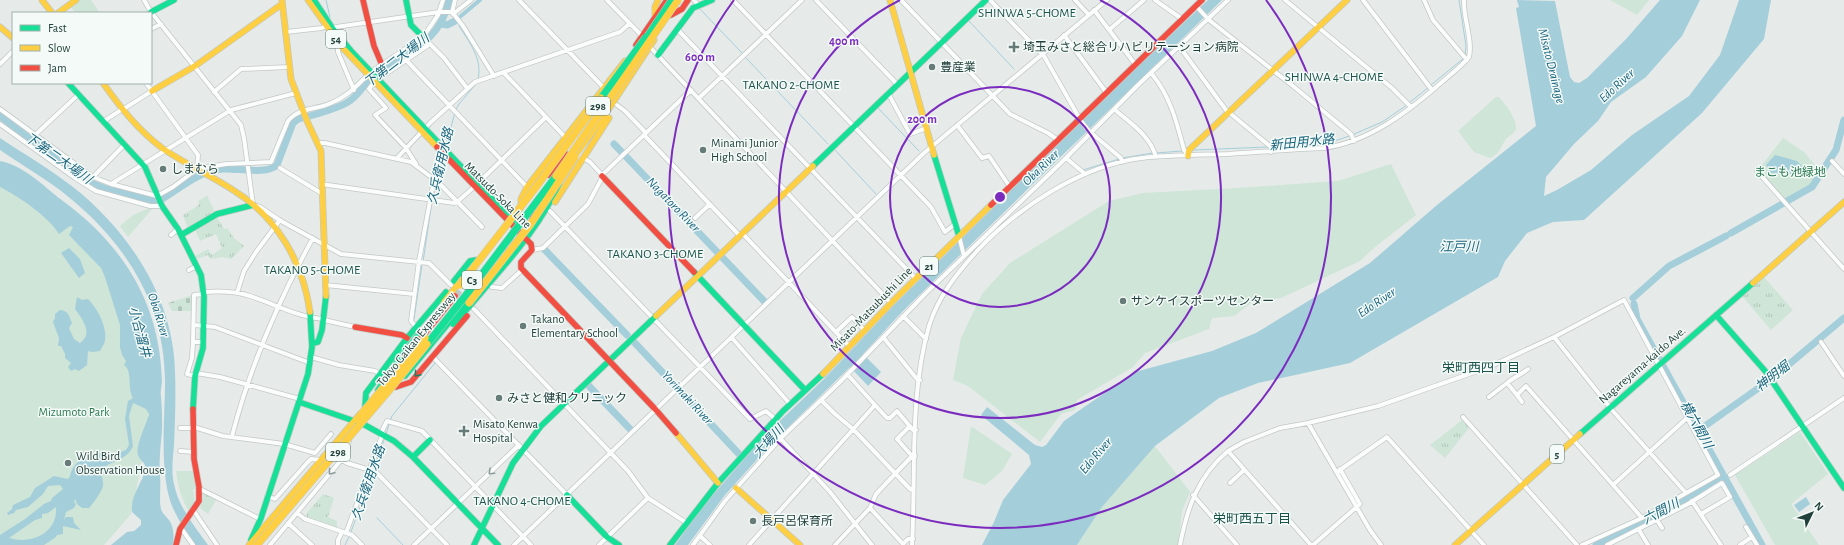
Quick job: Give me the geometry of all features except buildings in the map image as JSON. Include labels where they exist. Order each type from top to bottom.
[{"type":"main road","points":[[42,0],[51,12]]},
{"type":"main road","points":[[59,12],[76,0]]},
{"type":"main road","points":[[151,12],[174,0]]},
{"type":"main road","name":"Matsudo-Soka Line","points":[[308,0],[329,27],[370,74]]},
{"type":"main road","name":"Matsudo-Soka Line","points":[[314,0],[341,46],[376,80],[508,219],[531,244],[532,250]]},
{"type":"main road","points":[[363,0],[374,46],[382,64]]},
{"type":"main road","points":[[406,0],[408,17],[411,25],[423,37]]},
{"type":"main road","points":[[446,299],[460,285],[539,183],[656,20],[654,7],[658,0]]},
{"type":"main road","name":"298","points":[[375,395],[401,356],[508,219],[522,206],[536,181],[556,166],[592,116],[625,61],[642,36],[656,20],[667,0]]},
{"type":"main road","name":"Tokyo Gaikan Expressway","points":[[250,545],[392,378],[471,282],[556,172],[656,20],[672,0]]},
{"type":"main road","name":"298","points":[[531,216],[602,119],[680,0]]},
{"type":"main road","name":"Tokyo Gaikan Expressway","points":[[258,545],[392,387],[442,325],[558,174],[680,0]]},
{"type":"main road","points":[[671,15],[682,9],[688,0]]},
{"type":"main road","points":[[658,55],[696,2],[712,0]]},
{"type":"main road","points":[[890,0],[959,238]]},
{"type":"main road","points":[[474,545],[505,476],[521,446],[608,360],[986,0]]},
{"type":"main road","name":"Misato-Matsubushi Line","points":[[670,545],[718,483],[770,427],[775,419],[865,331],[891,303],[1080,120],[1106,92],[1182,19],[1197,7],[1202,0]]},
{"type":"main road","points":[[1187,154],[1347,0]]},
{"type":"main road","points":[[282,2],[290,67],[296,92],[307,121],[322,151],[321,184],[325,286],[324,319],[318,342],[313,343]]},
{"type":"main road","points":[[152,91],[195,66],[282,2]]},
{"type":"main road","points":[[0,27],[12,37]]},
{"type":"main road","name":"298","points":[[522,206],[521,199],[527,187],[564,137],[625,61]]},
{"type":"main road","points":[[548,211],[617,105],[636,74],[636,68]]},
{"type":"main road","points":[[69,84],[104,120],[142,163],[160,201],[180,232],[197,266],[204,293],[203,342],[196,374],[193,398],[194,452],[195,467],[200,489],[199,501],[193,512],[181,527],[176,545]]},
{"type":"main road","points":[[103,84],[122,110],[143,133],[165,150],[235,191],[253,205],[275,227],[290,248],[299,264],[308,289],[312,318],[313,343],[311,360],[300,401],[250,545]]},
{"type":"main road","points":[[450,326],[467,303],[493,273],[552,195],[599,115]]},
{"type":"main road","name":"298","points":[[418,360],[465,312],[503,268],[525,238],[548,211],[564,171]]},
{"type":"main road","points":[[602,176],[745,325],[805,390]]},
{"type":"main road","name":"Nagareyama-kaido Ave.","points":[[1455,545],[1844,202]]},
{"type":"main road","points":[[180,232],[217,214],[253,205]]},
{"type":"main road","points":[[532,250],[521,262],[522,270],[656,410],[718,483]]},
{"type":"main road","points":[[365,407],[366,393],[407,338],[470,261],[476,260]]},
{"type":"main road","name":"298","points":[[396,387],[411,382],[492,287],[503,268]]},
{"type":"main road","name":"298","points":[[250,545],[318,459],[354,421],[456,296]]},
{"type":"main road","name":"298","points":[[258,545],[467,303]]},
{"type":"main road","points":[[1716,315],[1771,379],[1840,479],[1844,488]]},
{"type":"main road","points":[[355,327],[402,334],[407,338]]},
{"type":"main road","points":[[300,401],[363,424],[384,434],[413,457],[498,545]]},
{"type":"main road","points":[[413,457],[430,440]]},
{"type":"main road","points":[[736,488],[800,545]]},
{"type":"main road","points":[[567,495],[607,537],[619,545]]},
{"type":"street","points":[[144,0],[151,12]]},
{"type":"street","points":[[0,124],[78,181],[96,191],[150,206],[160,201],[173,187],[197,169],[214,165],[247,165],[271,162],[288,120],[297,113],[331,104],[354,90],[382,64],[423,37],[440,12],[443,0]]},
{"type":"street","points":[[453,14],[455,0]]},
{"type":"street","points":[[453,14],[471,0]]},
{"type":"street","points":[[519,0],[604,88]]},
{"type":"street","points":[[607,0],[891,303]]},
{"type":"street","points":[[733,0],[931,207],[945,232],[955,224]]},
{"type":"street","points":[[699,98],[802,0]]},
{"type":"street","points":[[816,0],[897,84]]},
{"type":"street","points":[[901,0],[1010,114],[1048,133],[1058,140]]},
{"type":"street","points":[[990,0],[1042,54],[1080,120],[1090,131],[1121,158],[1122,162]]},
{"type":"street","points":[[1075,0],[1089,15]]},
{"type":"street","points":[[514,545],[932,146],[1107,0]]},
{"type":"street","points":[[1109,30],[1144,0]]},
{"type":"street","points":[[1155,0],[1182,19]]},
{"type":"street","points":[[693,545],[736,488],[780,438],[852,370],[964,254],[1066,158],[1090,131],[1114,110],[1207,18],[1228,0]]},
{"type":"street","points":[[1285,0],[1392,88],[1411,107]]},
{"type":"street","points":[[1363,0],[1432,90]]},
{"type":"street","points":[[1424,0],[1433,20],[1467,60]]},
{"type":"street","points":[[912,545],[914,490],[913,456],[920,380],[926,339],[933,314],[941,297],[966,262],[990,238],[1030,206],[1058,187],[1085,174],[1122,162],[1187,154],[1271,152],[1332,147],[1354,141],[1387,124],[1411,107],[1467,60],[1470,55],[1470,48],[1464,10],[1464,0]]},
{"type":"street","points":[[1197,7],[1207,18],[1351,134],[1354,141]]},
{"type":"street","points":[[1094,10],[1135,64]]},
{"type":"street","points":[[286,32],[336,27],[440,12],[453,14],[460,22],[494,76]]},
{"type":"street","points":[[152,13],[241,125],[253,205],[260,207],[280,220],[342,254],[425,262],[432,265],[451,285]]},
{"type":"street","points":[[152,29],[161,24]]},
{"type":"street","points":[[397,158],[423,129],[475,82],[620,32],[629,24]]},
{"type":"street","points":[[677,29],[916,279]]},
{"type":"street","points":[[1064,36],[1106,92]]},
{"type":"street","points":[[423,37],[444,58],[467,88]]},
{"type":"street","points":[[430,44],[407,61],[376,80],[369,88],[386,108],[375,115],[406,148],[416,164],[436,181],[482,227]]},
{"type":"street","points":[[341,46],[338,49],[338,52],[354,90]]},
{"type":"street","points":[[1179,46],[1229,112],[1271,147],[1271,152]]},
{"type":"street","points":[[0,64],[12,52]]},
{"type":"street","points":[[407,61],[527,187]]},
{"type":"street","points":[[214,92],[241,70],[290,67]]},
{"type":"street","points":[[504,72],[564,137]]},
{"type":"street","points":[[1150,73],[1164,91],[1176,119],[1184,150],[1187,154]]},
{"type":"street","points":[[147,84],[198,155],[197,169]]},
{"type":"street","points":[[532,250],[543,248],[588,204],[602,176],[691,90]]},
{"type":"street","points":[[104,120],[152,91]]},
{"type":"street","points":[[111,184],[142,163],[186,139],[229,111],[296,92]]},
{"type":"street","points":[[888,93],[910,134],[927,128]]},
{"type":"street","points":[[35,135],[79,94]]},
{"type":"street","points":[[617,105],[625,111],[710,204],[850,346]]},
{"type":"street","points":[[0,109],[93,177],[160,201]]},
{"type":"street","points":[[1114,110],[1144,135],[1156,157]]},
{"type":"street","points":[[321,184],[454,203],[476,185],[546,117]]},
{"type":"street","points":[[957,124],[982,158],[989,156],[1010,187]]},
{"type":"street","points":[[319,143],[397,158],[416,164]]},
{"type":"street","points":[[93,177],[125,144]]},
{"type":"street","points":[[582,158],[590,162],[602,176]]},
{"type":"street","points":[[1066,158],[1085,174]]},
{"type":"street","points":[[1832,161],[1844,174]]},
{"type":"street","points":[[280,168],[322,193]]},
{"type":"street","points":[[1757,171],[1844,269]]},
{"type":"street","points":[[416,327],[411,321],[414,294],[419,261],[436,181]]},
{"type":"street","points":[[695,218],[710,204]]},
{"type":"street","points":[[548,211],[565,226],[750,418],[766,410],[775,419]]},
{"type":"street","points":[[237,293],[244,271],[257,249],[280,220]]},
{"type":"street","points":[[171,235],[180,232]]},
{"type":"street","points":[[232,436],[247,384],[278,307],[313,238]]},
{"type":"street","points":[[959,238],[966,262]]},
{"type":"street","points":[[189,270],[197,266]]},
{"type":"street","points":[[492,287],[502,288],[522,270]]},
{"type":"street","points":[[325,286],[414,294]]},
{"type":"street","points":[[300,401],[220,377],[187,374],[192,358],[194,295],[220,291],[237,293],[312,318],[324,319],[355,327]]},
{"type":"street","points":[[1180,545],[1186,517],[1193,496],[1208,472],[1228,452],[1244,442],[1285,427],[1308,423],[1398,400],[1489,367],[1554,337],[1624,300],[1661,363],[1687,418],[1718,474],[1642,518],[1582,545]]},
{"type":"street","points":[[474,309],[628,471],[648,498],[687,523]]},
{"type":"street","points":[[194,310],[204,311]]},
{"type":"street","points":[[903,316],[926,339]]},
{"type":"street","points":[[836,332],[852,317],[865,331]]},
{"type":"street","points":[[194,325],[216,327],[263,345],[311,360],[375,371],[380,374]]},
{"type":"street","points":[[883,337],[917,379],[920,380]]},
{"type":"street","points":[[1554,337],[1610,407],[1686,493]]},
{"type":"street","points":[[732,338],[790,404]]},
{"type":"street","points":[[193,342],[203,342]]},
{"type":"street","points":[[1821,342],[1844,376]]},
{"type":"street","points":[[432,356],[567,495]]},
{"type":"street","points":[[192,358],[200,360]]},
{"type":"street","points":[[1490,397],[1515,376],[1520,376],[1528,369]]},
{"type":"street","points":[[847,374],[887,418],[890,418],[897,411],[910,426],[916,430]]},
{"type":"street","points":[[1507,383],[1517,394],[1519,401]]},
{"type":"street","points":[[1517,394],[1526,386],[1642,518]]},
{"type":"street","points":[[1730,475],[1844,398]]},
{"type":"street","points":[[821,400],[835,414],[854,429],[896,472],[910,489],[914,490]]},
{"type":"street","points":[[749,545],[875,406]]},
{"type":"street","points":[[1463,417],[1577,545]]},
{"type":"street","points":[[1613,485],[1687,418]]},
{"type":"street","points":[[338,545],[338,540],[347,534],[370,469],[390,422],[419,429],[531,545]]},
{"type":"street","points":[[1308,423],[1339,470],[1358,505],[1365,522],[1381,545]]},
{"type":"street","points":[[910,426],[897,439],[913,456]]},
{"type":"street","points":[[770,427],[830,492],[872,545]]},
{"type":"street","points":[[180,428],[194,428],[223,436],[284,444],[311,453],[318,459],[307,463],[278,497],[275,499],[267,496]]},
{"type":"street","points":[[311,453],[315,454],[331,434]]},
{"type":"street","points":[[1339,470],[1387,437],[1484,545]]},
{"type":"street","points":[[270,545],[342,460],[348,452],[349,440]]},
{"type":"street","points":[[414,545],[521,446]]},
{"type":"street","points":[[180,451],[194,452]]},
{"type":"street","points":[[1228,452],[1312,545],[1358,505]]},
{"type":"street","points":[[836,545],[870,508],[876,494],[913,456]]},
{"type":"street","points":[[342,460],[347,463],[375,471],[446,545]]},
{"type":"street","points":[[1230,483],[1244,470]]},
{"type":"street","points":[[1607,545],[1639,530],[1722,483],[1730,498],[1701,514]]},
{"type":"street","points":[[200,489],[260,519]]},
{"type":"street","points":[[1193,496],[1237,545]]},
{"type":"street","points":[[599,545],[648,498]]},
{"type":"street","points":[[1692,501],[1721,545]]},
{"type":"street","points":[[870,508],[903,544],[908,539],[912,540]]},
{"type":"street","points":[[193,512],[217,545]]},
{"type":"street","points":[[297,513],[305,519],[347,534],[362,545]]},
{"type":"street","points":[[1365,522],[1370,518]]},
{"type":"street","points":[[1657,520],[1662,528]]},
{"type":"street","points":[[288,523],[309,544]]},
{"type":"street","points":[[181,527],[193,545]]},
{"type":"street","points":[[1746,527],[1757,545]]},
{"type":"street","points":[[1639,530],[1648,545]]},
{"type":"street","points":[[700,536],[710,545]]},
{"type":"street","points":[[1740,545],[1752,537]]},
{"type":"green space","points":[[81,0],[91,0],[99,12],[74,12],[71,7]]},
{"type":"green space","points":[[1610,0],[1649,0],[1637,15]]},
{"type":"green space","points":[[1496,97],[1499,97],[1508,108],[1514,118],[1516,127],[1515,131],[1506,139],[1498,152],[1490,158],[1474,152],[1458,131]]},
{"type":"green space","name":"まこも池緑地","points":[[1783,138],[1804,152],[1820,171],[1813,182],[1806,189],[1786,201],[1758,170]]},
{"type":"green space","name":"サンケイスポーツセンター","points":[[1391,164],[1416,215],[1375,247],[1360,261],[1281,298],[1251,303],[1234,316],[1212,318],[1209,329],[1145,353],[1133,367],[1077,400],[1075,410],[1061,414],[1040,442],[968,386],[953,380],[961,338],[982,294],[1010,263],[1109,201],[1143,193],[1338,181]]},
{"type":"green space","name":"Mizumoto Park","points":[[0,178],[66,218],[107,267],[149,410],[141,467],[131,514],[104,545],[0,545]]},
{"type":"green space","points":[[207,196],[215,212],[188,229],[183,215],[199,205],[198,201]]},
{"type":"green space","points":[[149,208],[152,209],[128,237],[120,226],[133,215]]},
{"type":"green space","points":[[217,217],[224,229],[227,228],[234,238],[244,246],[231,259],[223,257],[210,259],[208,255],[197,259],[195,256],[208,249],[212,255],[222,248],[216,234],[200,241],[195,229]]},
{"type":"green space","points":[[1764,277],[1793,310],[1771,330],[1742,296]]},
{"type":"green space","points":[[193,295],[192,311],[172,311],[168,303]]},
{"type":"green space","points":[[1462,420],[1469,428],[1445,458],[1430,445]]},
{"type":"green space","points":[[971,426],[1012,454],[1002,471],[985,485],[963,478]]},
{"type":"green space","points":[[1800,432],[1828,474],[1791,504],[1819,545],[1775,545],[1735,475]]},
{"type":"green space","points":[[1155,446],[1190,492],[1182,511],[1178,545],[1077,545],[1102,507]]},
{"type":"green space","points":[[176,471],[194,471],[196,489],[193,489],[195,507],[190,514],[181,493]]},
{"type":"green space","points":[[203,492],[216,500],[208,514],[200,508],[203,500]]},
{"type":"green space","points":[[323,494],[334,498],[328,517],[337,521],[337,527],[307,517],[306,514]]},
{"type":"water","points":[[1208,0],[1222,0],[901,313],[863,354],[881,372],[868,386],[850,367],[772,443],[725,495],[688,545],[675,545],[705,504],[765,435],[824,379],[893,306],[1142,62]]},
{"type":"water","name":"江戸川","points":[[1517,0],[1555,1],[1570,77],[1574,82],[1579,83],[1587,78],[1627,38],[1660,0],[1700,0],[1682,36],[1646,77],[1611,102],[1598,121],[1574,144],[1546,177],[1544,196],[1591,170],[1632,135],[1689,96],[1720,55],[1739,0],[1771,0],[1764,39],[1702,113],[1584,220],[1553,222],[1527,233],[1505,261],[1498,277],[1350,363],[1258,383],[1219,398],[1155,446],[1102,507],[1077,545],[982,545],[1003,500],[1031,464],[1029,455],[981,415],[987,407],[1035,445],[1042,447],[1046,445],[1064,421],[1135,372],[1212,351],[1256,333],[1370,263],[1437,205],[1536,126],[1516,8],[1519,7]]},
{"type":"water","name":"Oba River","points":[[0,138],[64,180],[93,205],[112,224],[130,246],[145,269],[167,318],[173,345],[175,372],[175,427],[172,470],[174,484],[183,508],[208,545],[195,545],[177,516],[168,492],[164,462],[165,382],[163,351],[157,323],[147,295],[134,270],[117,246],[98,224],[77,204],[53,185],[0,150]]},
{"type":"water","points":[[1775,155],[1797,161],[1806,170],[1803,175],[1770,173],[1766,165]]},
{"type":"water","name":"小合溜井","points":[[0,161],[18,167],[26,172],[85,218],[121,257],[135,279],[146,302],[160,353],[162,381],[162,430],[160,506],[162,512],[171,524],[173,545],[111,545],[127,532],[134,531],[141,525],[141,520],[132,512],[132,503],[144,473],[145,465],[139,456],[138,446],[149,414],[146,409],[133,403],[129,416],[133,446],[131,450],[124,457],[103,468],[101,473],[103,486],[89,508],[82,508],[77,504],[75,499],[74,502],[76,504],[74,508],[66,512],[64,520],[66,517],[73,517],[74,523],[81,530],[63,526],[63,534],[57,535],[44,545],[0,545],[0,535],[25,519],[44,504],[51,501],[52,498],[63,489],[60,485],[48,486],[43,494],[28,507],[16,510],[14,513],[8,515],[7,513],[12,509],[13,505],[30,497],[35,488],[54,476],[68,479],[72,469],[81,459],[86,456],[96,453],[113,455],[126,450],[129,445],[125,419],[128,401],[133,398],[130,389],[128,371],[124,365],[126,361],[122,355],[120,347],[120,325],[101,268],[69,235],[73,227],[70,226],[59,234],[41,214],[0,187]],"holes":[[[56,507],[56,516],[48,530],[35,538],[27,540],[9,538],[35,520],[42,518],[42,514],[48,513]]]},
{"type":"water","points":[[69,248],[80,259],[85,273],[79,278],[61,253]]},
{"type":"water","points":[[77,297],[82,300],[88,299],[95,307],[103,323],[105,341],[100,351],[88,351],[87,365],[79,371],[75,369],[71,371],[68,367],[71,363],[65,358],[65,354],[61,346],[58,346],[59,338],[53,322],[55,314],[60,310],[65,311],[72,323],[69,328],[74,339],[80,343],[84,339],[86,335],[85,326],[75,309]]},
{"type":"water","points":[[1806,497],[1810,504],[1799,512],[1794,505]]},
{"type":"waterway","points":[[326,0],[330,17]]},
{"type":"waterway","name":"下第二大場川","points":[[0,116],[84,180],[106,189],[157,202],[196,177],[214,170],[266,170],[277,165],[293,123],[298,119],[343,105],[355,97],[372,78],[408,55],[429,38],[445,15],[449,0]]},
{"type":"waterway","points":[[455,21],[480,0]]},
{"type":"waterway","name":"新田用水路","points":[[1459,0],[1466,46],[1465,55]]},
{"type":"waterway","points":[[699,8],[742,53]]},
{"type":"waterway","name":"下第二大場川","points":[[441,24],[447,25],[455,21]]},
{"type":"waterway","points":[[969,21],[1014,69]]},
{"type":"waterway","name":"久兵衛用水路","points":[[459,26],[477,58],[479,65],[478,79]]},
{"type":"waterway","points":[[746,58],[828,144]]},
{"type":"waterway","name":"新田用水路","points":[[1431,85],[1464,58]]},
{"type":"waterway","name":"久兵衛用水路","points":[[456,109],[476,84]]},
{"type":"waterway","name":"新田用水路","points":[[1409,103],[1429,87]]},
{"type":"waterway","name":"新田用水路","points":[[1352,135],[1382,122],[1407,105]]},
{"type":"waterway","points":[[878,108],[919,151]]},
{"type":"waterway","name":"久兵衛用水路","points":[[446,146],[455,112]]},
{"type":"waterway","name":"横六間川","points":[[1731,233],[1812,187],[1836,150],[1844,120]]},
{"type":"waterway","name":"新田用水路","points":[[1274,147],[1321,144],[1349,136]]},
{"type":"waterway","name":"Nagatoro River","points":[[614,144],[764,301]]},
{"type":"waterway","name":"新田用水路","points":[[1194,150],[1268,147]]},
{"type":"waterway","points":[[835,150],[876,194]]},
{"type":"waterway","name":"新田用水路","points":[[1156,153],[1182,151]]},
{"type":"waterway","name":"新田用水路","points":[[1122,158],[1153,153]]},
{"type":"waterway","name":"久兵衛用水路","points":[[438,179],[443,157]]},
{"type":"waterway","name":"新田用水路","points":[[1083,170],[1119,159]]},
{"type":"waterway","name":"久兵衛用水路","points":[[433,198],[436,184]]},
{"type":"waterway","name":"久兵衛用水路","points":[[423,262],[432,201]]},
{"type":"waterway","name":"横六間川","points":[[1633,298],[1669,266],[1726,236]]},
{"type":"waterway","name":"Yorimaki River","points":[[544,249],[627,335]]},
{"type":"waterway","name":"久兵衛用水路","points":[[414,319],[422,265]]},
{"type":"waterway","name":"横六間川","points":[[1634,304],[1637,319],[1762,545]]},
{"type":"waterway","name":"神明堀","points":[[1698,431],[1774,377],[1844,318]]},
{"type":"waterway","name":"Yorimaki River","points":[[634,342],[739,454]]},
{"type":"waterway","name":"久兵衛用水路","points":[[390,421],[392,416],[435,363]]},
{"type":"waterway","points":[[589,386],[630,429]]},
{"type":"waterway","name":"久兵衛用水路","points":[[386,434],[389,424]]},
{"type":"waterway","name":"久兵衛用水路","points":[[374,468],[385,437]]},
{"type":"waterway","name":"久兵衛用水路","points":[[351,532],[373,471]]},
{"type":"waterway","name":"六間川","points":[[1596,545],[1677,504],[1723,475]]},
{"type":"waterway","points":[[377,518],[403,545]]},
{"type":"waterway","name":"久兵衛用水路","points":[[345,545],[350,535]]},
{"type":"tunnel","points":[[465,303],[531,216]]},
{"type":"tunnel","points":[[455,296],[466,282]]},
{"type":"traffic: fast","points":[[151,12],[174,0]]},
{"type":"traffic: fast","points":[[314,0],[333,29],[352,52],[514,222]]},
{"type":"traffic: fast","points":[[406,0],[411,25],[423,37]]},
{"type":"traffic: fast","points":[[645,40],[672,0]]},
{"type":"traffic: fast","points":[[658,55],[693,8],[712,0]]},
{"type":"traffic: fast","points":[[813,166],[986,0]]},
{"type":"traffic: fast","points":[[601,98],[646,37]]},
{"type":"traffic: fast","points":[[69,84],[145,167],[162,206],[178,229],[201,275],[204,297],[203,348],[195,376],[193,409]]},
{"type":"traffic: fast","points":[[934,155],[959,236]]},
{"type":"traffic: fast","points":[[427,344],[470,290],[556,176]]},
{"type":"traffic: fast","points":[[453,324],[502,269],[520,246],[538,222],[559,184]]},
{"type":"traffic: fast","points":[[181,235],[217,214],[253,205]]},
{"type":"traffic: fast","points":[[454,281],[470,261],[476,260]]},
{"type":"traffic: fast","points":[[694,272],[805,390]]},
{"type":"traffic: fast","points":[[1580,434],[1753,283]]},
{"type":"traffic: fast","points":[[365,407],[366,393],[407,338],[446,292]]},
{"type":"traffic: fast","points":[[313,343],[318,342],[322,330],[326,296]]},
{"type":"traffic: fast","points":[[405,376],[465,303]]},
{"type":"traffic: fast","points":[[251,540],[261,518],[308,374],[312,347],[310,312]]},
{"type":"traffic: fast","points":[[1716,315],[1766,372],[1844,488]]},
{"type":"traffic: fast","points":[[474,545],[513,463],[541,426],[656,316]]},
{"type":"traffic: fast","points":[[378,390],[401,356],[419,334]]},
{"type":"traffic: fast","points":[[670,545],[718,483],[783,411],[823,374]]},
{"type":"traffic: fast","points":[[299,402],[363,424],[394,441],[413,457],[498,545]]},
{"type":"traffic: fast","points":[[413,457],[430,440]]},
{"type":"traffic: fast","points":[[567,495],[607,537],[619,545]]},
{"type":"traffic: slow","points":[[42,0],[51,12]]},
{"type":"traffic: slow","points":[[59,12],[76,0]]},
{"type":"traffic: slow","points":[[282,0],[291,79],[307,121],[321,151],[326,296]]},
{"type":"traffic: slow","points":[[308,0],[341,46],[437,147]]},
{"type":"traffic: slow","points":[[655,18],[655,7],[658,0]]},
{"type":"traffic: slow","points":[[556,176],[678,0]]},
{"type":"traffic: slow","points":[[890,0],[934,155]]},
{"type":"traffic: slow","points":[[1188,156],[1189,150],[1347,0]]},
{"type":"traffic: slow","points":[[152,91],[195,66],[282,4]]},
{"type":"traffic: slow","points":[[0,27],[12,37]]},
{"type":"traffic: slow","points":[[570,162],[602,119],[654,40]]},
{"type":"traffic: slow","points":[[521,203],[521,199],[527,187],[625,61]]},
{"type":"traffic: slow","points":[[104,84],[130,118],[153,141],[171,154],[233,190],[263,213],[275,227],[294,259],[301,276],[310,312]]},
{"type":"traffic: slow","points":[[460,285],[539,183],[601,98]]},
{"type":"traffic: slow","points":[[555,202],[609,118]]},
{"type":"traffic: slow","points":[[469,303],[530,225],[575,157]]},
{"type":"traffic: slow","points":[[656,316],[813,166]]},
{"type":"traffic: slow","points":[[1753,283],[1844,202]]},
{"type":"traffic: slow","points":[[823,374],[893,301],[991,205]]},
{"type":"traffic: slow","points":[[444,302],[462,279]]},
{"type":"traffic: slow","points":[[357,419],[425,338]]},
{"type":"traffic: slow","points":[[257,545],[427,344]]},
{"type":"traffic: slow","points":[[249,545],[360,414]]},
{"type":"traffic: slow","points":[[676,433],[718,483]]},
{"type":"traffic: slow","points":[[1455,545],[1580,434]]},
{"type":"traffic: slow","points":[[736,488],[800,545]]},
{"type":"traffic: jam","points":[[363,0],[374,46],[382,65]]},
{"type":"traffic: jam","points":[[636,45],[667,0]]},
{"type":"traffic: jam","points":[[671,15],[682,9],[688,0]]},
{"type":"traffic: jam","points":[[991,205],[1202,0]]},
{"type":"traffic: jam","points":[[437,147],[525,238]]},
{"type":"traffic: jam","points":[[549,175],[565,153]]},
{"type":"traffic: jam","points":[[602,176],[694,272]]},
{"type":"traffic: jam","points":[[531,216],[541,202]]},
{"type":"traffic: jam","points":[[525,238],[531,244],[532,250],[521,262],[521,268],[676,433]]},
{"type":"traffic: jam","points":[[418,342],[455,296]]},
{"type":"traffic: jam","points":[[396,387],[411,382],[467,316]]},
{"type":"traffic: jam","points":[[355,327],[402,335],[407,338]]},
{"type":"traffic: jam","points":[[176,545],[180,529],[199,501],[199,487],[194,459],[193,409]]},
{"type":"place","name":"埼玉みさと総合リハビリテーション病院","points":[[1014,47]]},
{"type":"place","name":"豊産業","points":[[932,67]]},
{"type":"place","name":"Minami Junior High School","points":[[703,150]]},
{"type":"place","name":"しまむら","points":[[163,169]]},
{"type":"place","name":"サンケイスポーツセンター","points":[[1123,301]]},
{"type":"place","name":"Takano Elementary School","points":[[523,326]]},
{"type":"place","name":"みさと健和クリニック","points":[[499,398]]},
{"type":"place","name":"Misato Kenwa Hospital","points":[[464,431]]},
{"type":"place","name":"Wild Bird Observation House","points":[[68,463]]},
{"type":"place","name":"長戸呂保育所","points":[[753,521]]},
{"type":"district","name":"SHINWA 5-CHOME","points":[[1027,13]]},
{"type":"district","name":"SHINWA 4-CHOME","points":[[1334,77]]},
{"type":"district","name":"TAKANO 2-CHOME","points":[[791,85]]},
{"type":"district","name":"TAKANO 3-CHOME","points":[[655,254]]},
{"type":"district","name":"TAKANO 5-CHOME","points":[[312,270]]},
{"type":"district","name":"栄町西四丁目","points":[[1481,368]]},
{"type":"district","name":"TAKANO 4-CHOME","points":[[522,501]]},
{"type":"district","name":"栄町西五丁目","points":[[1252,519]]},
{"type":"water label","name":"Misato Drainage","points":[[1551,66]]},
{"type":"water label","name":"Edo River","points":[[1617,86]]},
{"type":"water label","name":"Edo River","points":[[1377,303]]},
{"type":"water label","name":"大場川","points":[[769,442]]},
{"type":"water label","name":"Edo River","points":[[1096,456]]}]
